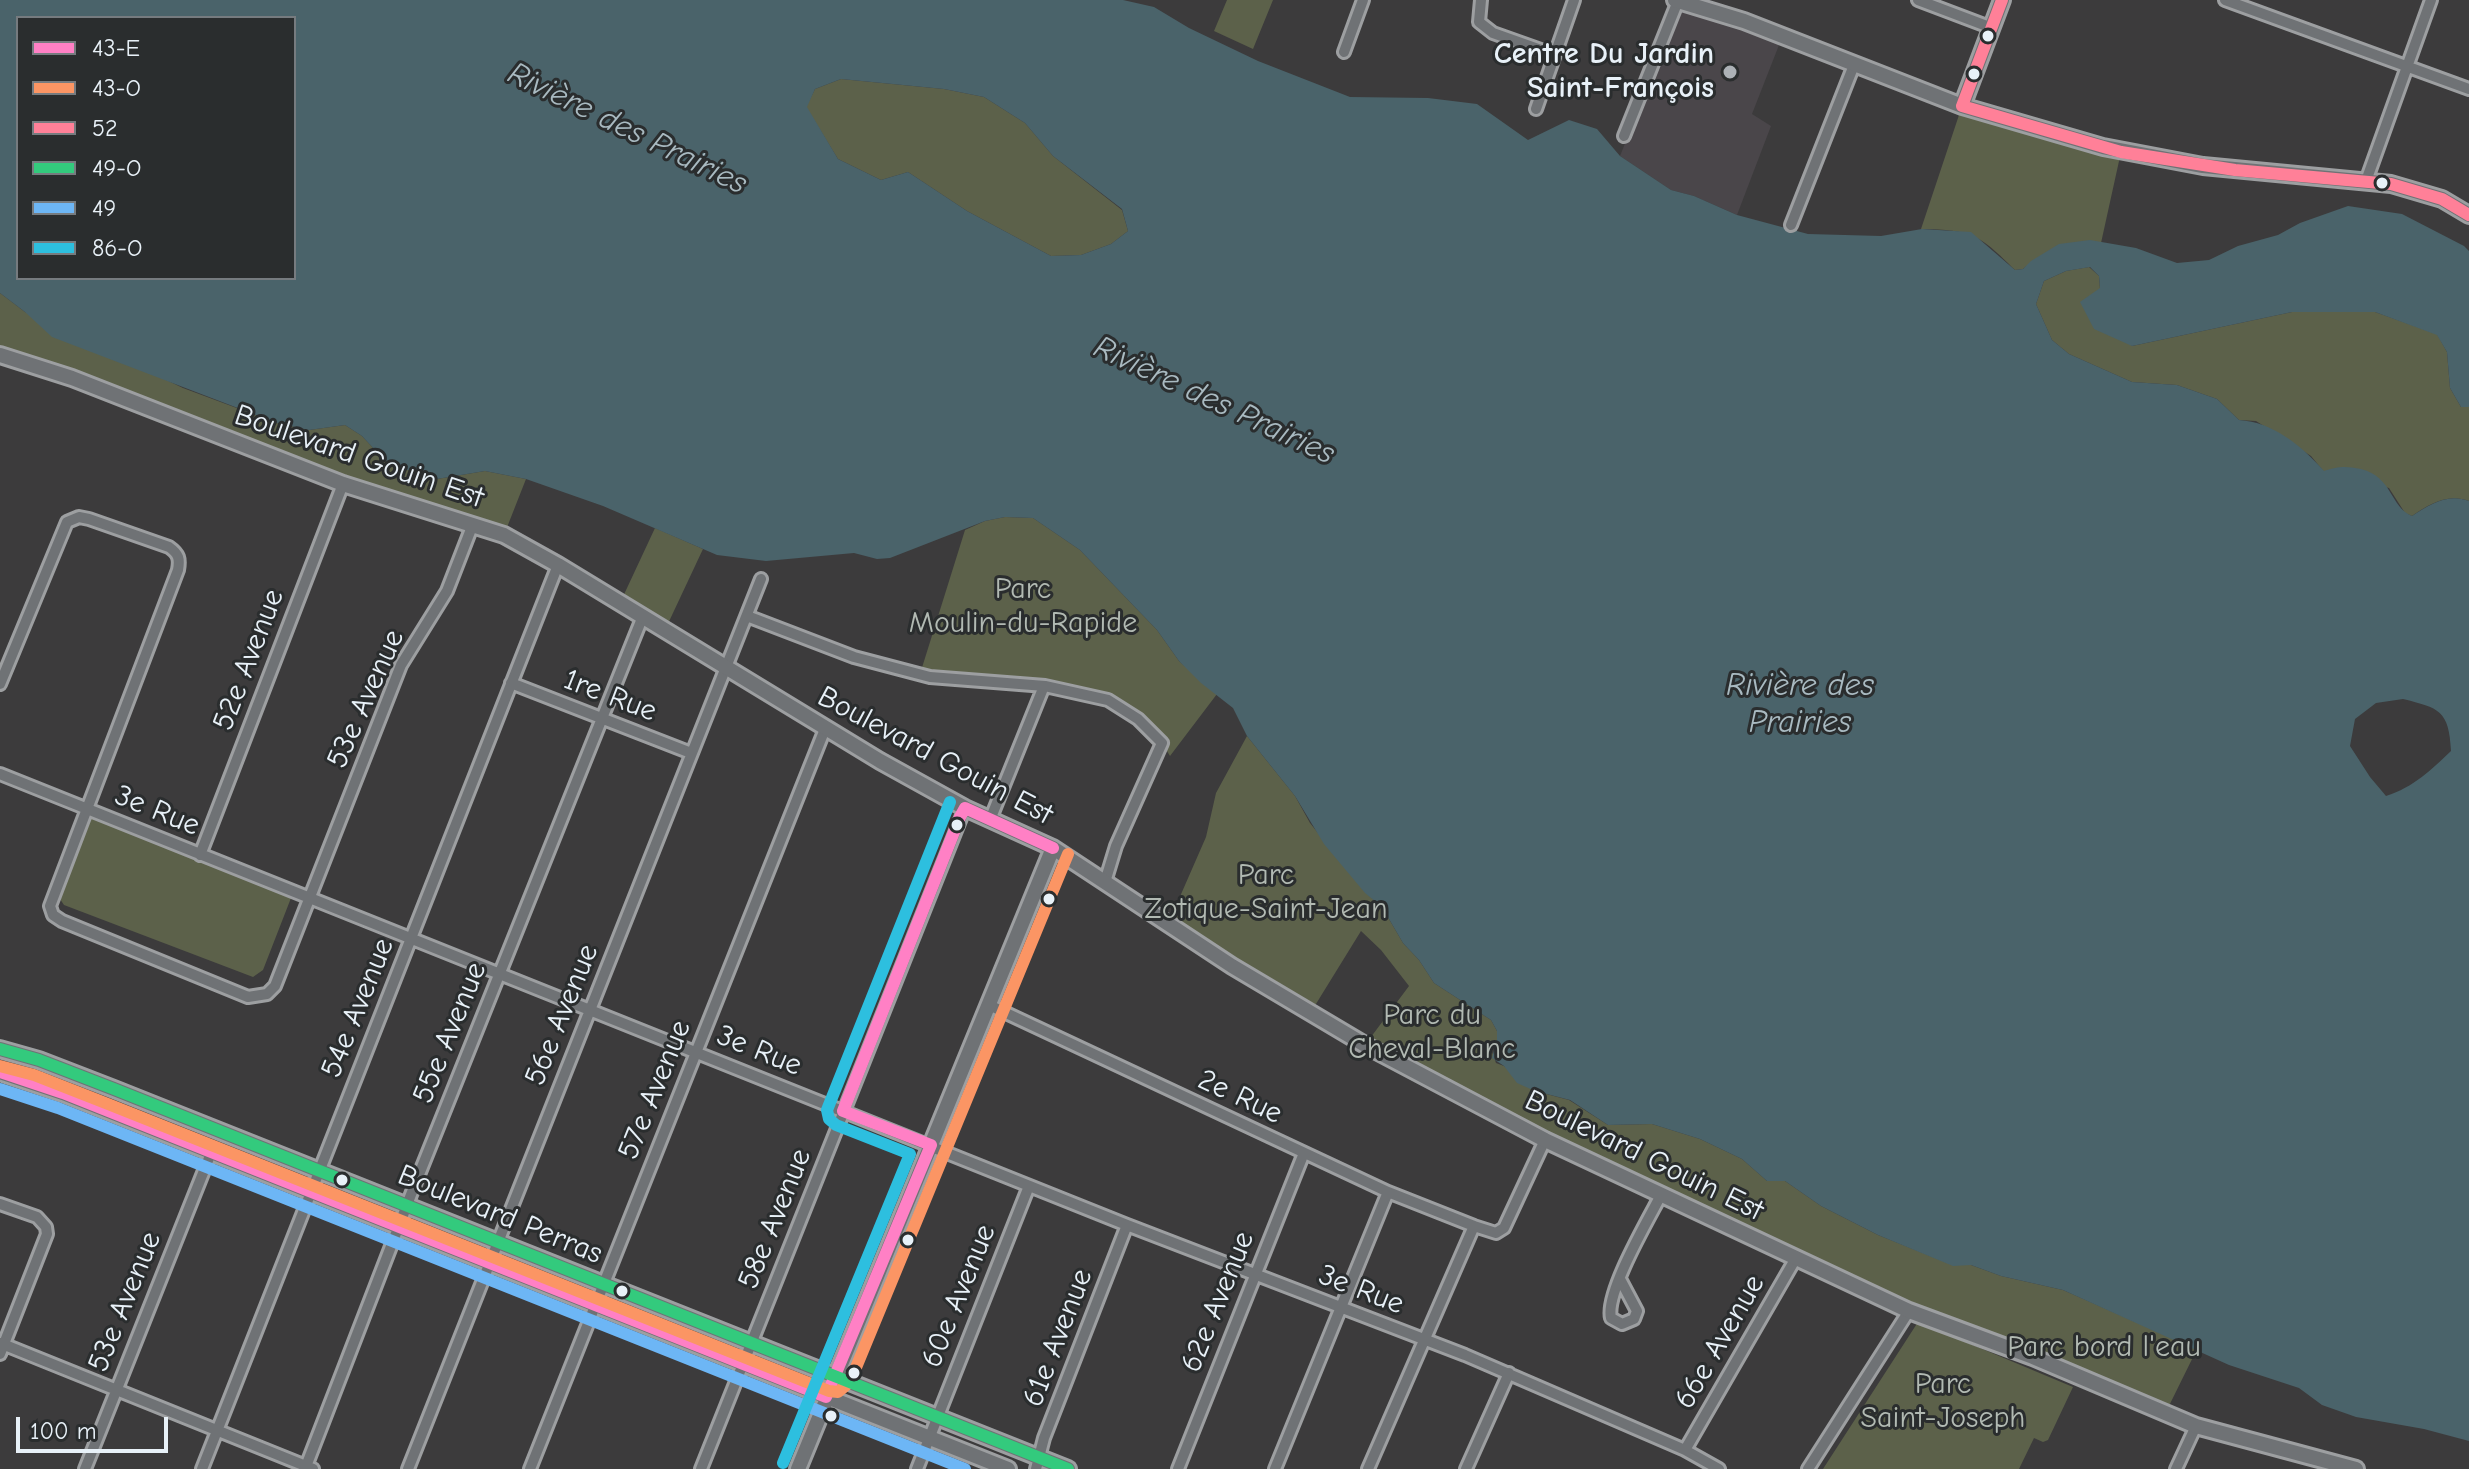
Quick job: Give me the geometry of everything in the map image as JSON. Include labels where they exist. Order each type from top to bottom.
[{"type":"street","points":[[1344,52],[1363,0]]},
{"type":"street","points":[[1481,0],[1479,22],[1488,31],[1555,55]]},
{"type":"street","points":[[1536,109],[1574,0]]},
{"type":"street","points":[[1624,136],[1676,0],[1744,21],[1962,106],[2121,152],[2224,169],[2366,181],[2428,193],[2469,215]]},
{"type":"street","points":[[1918,0],[1992,28]]},
{"type":"street","points":[[1962,106],[2002,0]]},
{"type":"street","points":[[2225,0],[2469,89]]},
{"type":"street","points":[[2366,181],[2431,0]]},
{"type":"street","points":[[1791,225],[1854,65]]},
{"type":"street","name":"Boulevard Gouin Est","points":[[0,355],[72,378],[343,484],[504,535],[643,616],[825,729],[965,808],[1053,848],[1232,966],[1365,1045],[1545,1140],[1909,1311],[2033,1357],[2196,1426],[2356,1469]]},
{"type":"street","name":"52e Avenue","points":[[200,855],[343,484]]},
{"type":"street","points":[[0,684],[67,522],[79,517],[176,552],[179,561],[85,808]]},
{"type":"street","name":"53e Avenue","points":[[85,808],[51,897],[53,915],[248,997],[267,994],[275,986],[401,665],[447,591],[473,524]]},
{"type":"street","name":"54e Avenue","points":[[202,1469],[558,565]]},
{"type":"street","name":"56e Avenue","points":[[408,1469],[761,579]]},
{"type":"street","name":"55e Avenue","points":[[308,1468],[408,1206],[643,616]]},
{"type":"street","points":[[747,616],[818,645],[930,677],[1044,686],[1118,704],[1162,743],[1116,846],[1105,882]]},
{"type":"street","name":"1re Rue","points":[[511,683],[691,753]]},
{"type":"street","points":[[990,820],[1044,686]]},
{"type":"street","name":"57e Avenue","points":[[530,1469],[825,729]]},
{"type":"street","name":"3e Rue","points":[[0,774],[1127,1225],[1509,1373],[1685,1450],[1719,1469]]},
{"type":"street","name":"58e Avenue","points":[[701,1469],[965,808]]},
{"type":"street","points":[[798,1469],[1053,848]]},
{"type":"street","name":"2e Rue","points":[[989,1005],[1388,1192],[1474,1226]]},
{"type":"street","name":"Boulevard Perras","points":[[0,1049],[64,1070],[319,1170],[938,1417],[1037,1463],[1068,1469]]},
{"type":"street","name":"Boulevard Perras","points":[[0,1072],[63,1093],[1008,1469]]},
{"type":"street","points":[[1368,1469],[1474,1226],[1496,1233],[1504,1228],[1545,1140]]},
{"type":"street","name":"53e Avenue","points":[[85,1469],[211,1153]]},
{"type":"street","name":"62e Avenue","points":[[1178,1469],[1304,1153]]},
{"type":"street","name":"60e Avenue","points":[[917,1469],[1029,1186]]},
{"type":"street","points":[[1275,1469],[1388,1192]]},
{"type":"street","points":[[1620,1279],[1661,1195]]},
{"type":"street","points":[[0,1204],[37,1217],[46,1227],[47,1234],[1,1347],[308,1468]]},
{"type":"street","name":"61e Avenue","points":[[1037,1463],[1127,1225]]},
{"type":"street","name":"66e Avenue","points":[[1685,1450],[1796,1258]]},
{"type":"street","points":[[1808,1469],[1909,1311]]},
{"type":"street","points":[[1466,1469],[1509,1373]]},
{"type":"street","points":[[2176,1469],[2196,1426]]},
{"type":"shaded area","points":[[1680,6],[1781,40],[1752,114],[1771,126],[1737,215],[1694,196],[1671,190],[1620,156]]},
{"type":"green space","points":[[1227,0],[1273,0],[1253,49],[1214,31]]},
{"type":"green space","points":[[841,79],[944,89],[984,97],[1025,123],[1053,156],[1122,210],[1128,231],[1111,244],[1081,255],[1051,256],[967,211],[908,172],[881,180],[838,159],[806,107],[815,89]]},
{"type":"green space","points":[[1962,106],[2121,152],[2101,243],[2083,243],[2060,249],[2023,269],[2015,270],[1974,236],[1921,229]]},
{"type":"green space","points":[[2089,267],[2099,276],[2100,289],[2132,346],[2292,312],[2375,312],[2437,334],[2447,352],[2450,388],[2461,407],[2469,407],[2469,501],[2446,499],[2412,516],[2405,513],[2389,488],[2324,472],[2311,456],[2256,421],[2239,420],[2217,399],[2177,385],[2132,382],[2069,354],[2052,340],[2036,304],[2044,281],[2066,271]]},
{"type":"green space","points":[[0,293],[25,312],[183,388],[277,423],[309,430],[345,425],[362,436],[388,464],[437,479],[485,471],[526,479],[504,535],[0,355]]},
{"type":"green space","name":"Parc Moulin-du-Rapide","points":[[1005,517],[1033,518],[1080,550],[1157,630],[1179,661],[1217,694],[1170,756],[1162,743],[1108,700],[920,674],[965,530]]},
{"type":"green space","points":[[655,528],[703,549],[665,630],[620,603]]},
{"type":"green space","points":[[1247,736],[1295,796],[1310,823],[1365,892],[1382,907],[1403,943],[1434,983],[1491,1020],[1497,1031],[1492,1052],[1496,1063],[1535,1091],[1569,1100],[1608,1125],[1652,1124],[1700,1139],[1742,1159],[1767,1181],[1785,1181],[1821,1206],[1878,1235],[1953,1265],[1971,1265],[2001,1276],[2063,1290],[2197,1349],[2165,1414],[1909,1311],[1853,1274],[1850,1277],[1796,1258],[1365,1045],[1409,986],[1381,950],[1361,931],[1311,1012],[1168,924],[1206,837],[1216,793]]},
{"type":"green space","points":[[90,817],[291,898],[263,970],[253,977],[64,905],[58,896]]},
{"type":"green space","name":"Parc Saint-Joseph","points":[[1918,1322],[2073,1387],[2048,1440],[2043,1442],[2034,1438],[2019,1469],[1823,1469]]},
{"type":"water","name":"Rivière des Prairies","points":[[0,0],[1123,0],[1154,7],[1189,28],[1258,61],[1350,97],[1428,98],[1477,104],[1528,140],[1569,120],[1597,129],[1620,156],[1671,190],[1694,196],[1737,215],[1808,234],[1881,236],[1922,229],[1971,232],[2015,270],[2023,269],[2059,244],[2090,240],[2136,248],[2177,263],[2209,260],[2238,246],[2278,235],[2300,223],[2348,206],[2402,214],[2469,251],[2469,407],[2461,407],[2450,388],[2447,352],[2437,335],[2375,312],[2292,312],[2132,346],[2094,329],[2080,302],[2100,288],[2099,276],[2090,267],[2066,271],[2044,281],[2036,304],[2052,340],[2069,354],[2132,382],[2177,385],[2217,399],[2239,420],[2264,425],[2286,437],[2324,471],[2347,467],[2371,473],[2385,485],[2399,506],[2412,516],[2446,499],[2469,501],[2469,1441],[2356,1417],[2322,1405],[2299,1388],[2229,1365],[2063,1290],[2001,1276],[1971,1265],[1953,1266],[1878,1235],[1821,1206],[1785,1181],[1767,1181],[1742,1159],[1700,1139],[1652,1124],[1608,1125],[1570,1100],[1517,1083],[1504,1066],[1492,1058],[1497,1031],[1491,1020],[1434,983],[1403,943],[1382,907],[1365,893],[1324,844],[1295,796],[1247,736],[1233,708],[1179,661],[1157,630],[1080,550],[1033,518],[1005,517],[985,521],[890,558],[877,559],[854,553],[766,561],[717,555],[603,506],[526,479],[485,471],[437,479],[388,464],[362,436],[345,425],[309,430],[277,423],[52,337],[0,293]],"holes":[[[841,79],[944,89],[984,97],[1025,123],[1053,156],[1122,209],[1128,231],[1111,244],[1081,255],[1051,256],[967,211],[908,172],[881,180],[838,159],[807,107],[815,89]],[[2403,699],[2440,713],[2448,727],[2451,751],[2414,783],[2386,796],[2350,746],[2355,719],[2376,703]]]},
{"type":"transit line","name":"52","points":[[1962,106],[2002,0]]},
{"type":"transit line","name":"52","points":[[1962,106],[2121,152],[2235,170],[2391,184],[2442,199],[2469,215]]},
{"type":"transit line","name":"86-O","points":[[783,1463],[910,1154],[836,1125],[829,1119],[827,1110],[950,802]]},
{"type":"transit line","name":"43-E","points":[[0,1072],[63,1093],[826,1397],[931,1145],[843,1111],[960,817],[965,808],[1053,848]]},
{"type":"transit line","name":"43-O","points":[[0,1066],[34,1075],[838,1392],[850,1382],[1068,854]]},
{"type":"transit line","name":"49-O","points":[[0,1049],[39,1060],[114,1089],[1068,1469]]},
{"type":"transit line","name":"49","points":[[0,1089],[58,1108],[965,1469]]},
{"type":"place","name":"Centre Du Jardin Saint-François","points":[[1730,72]]},
{"type":"park label","name":"Parc Zotique-Saint-Jean","points":[[1266,893]]},
{"type":"park label","name":"Parc du Cheval-Blanc","points":[[1432,1033]]},
{"type":"park label","name":"Parc bord l'eau","points":[[2104,1348]]}]
